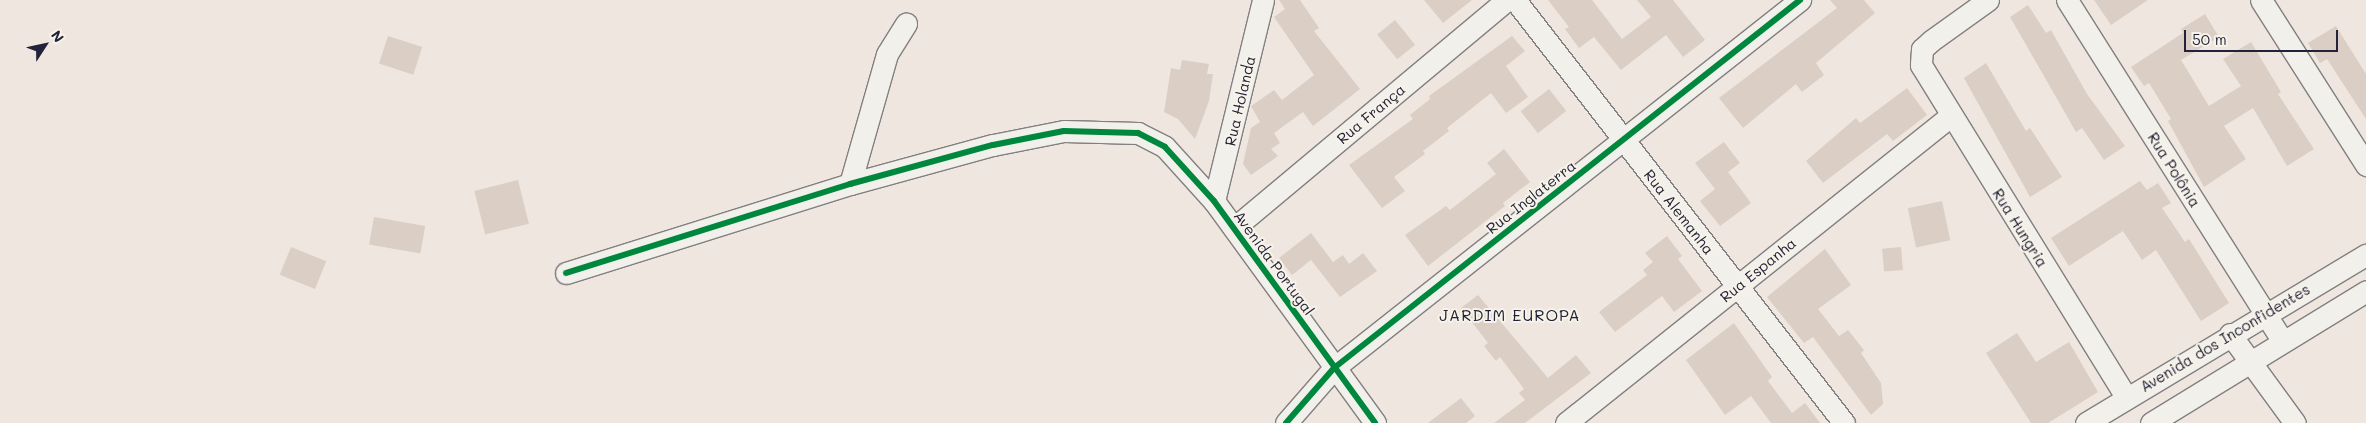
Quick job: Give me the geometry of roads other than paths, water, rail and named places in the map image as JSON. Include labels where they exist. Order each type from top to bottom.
[{"type":"street","name":"Rua Holanda","points":[[1214,201],[1263,0]]},
{"type":"street","name":"Rua França","points":[[1234,228],[1507,0]]},
{"type":"street","name":"Rua Alemanha","points":[[1515,0],[1844,423]]},
{"type":"street","name":"Rua Inglaterra","points":[[1286,423],[1334,368],[1800,0]]},
{"type":"street","name":"Rua Hungria","points":[[1988,0],[1931,41],[1919,57],[1950,116],[2126,396]]},
{"type":"street","name":"Rua Polônia","points":[[2066,0],[2282,340]]},
{"type":"street","points":[[2260,0],[2366,165]]},
{"type":"street","points":[[566,273],[850,184],[887,54],[906,24]]},
{"type":"street","name":"Rua Espanha","points":[[1566,423],[1950,116]]},
{"type":"street","name":"Avenida Portugal","points":[[850,184],[993,145],[1064,131],[1138,133],[1165,147],[1214,201],[1375,423]]},
{"type":"street","name":"Avenida dos Inconfidentes","points":[[2086,423],[2126,396],[2366,255]]},
{"type":"street","name":"Avenida dos Inconfidentes","points":[[2151,423],[2282,340],[2366,291]]},
{"type":"street","points":[[2230,334],[2295,423]]},
{"type":"district","name":"JARDIM EUROPA","points":[[1510,315]]}]
